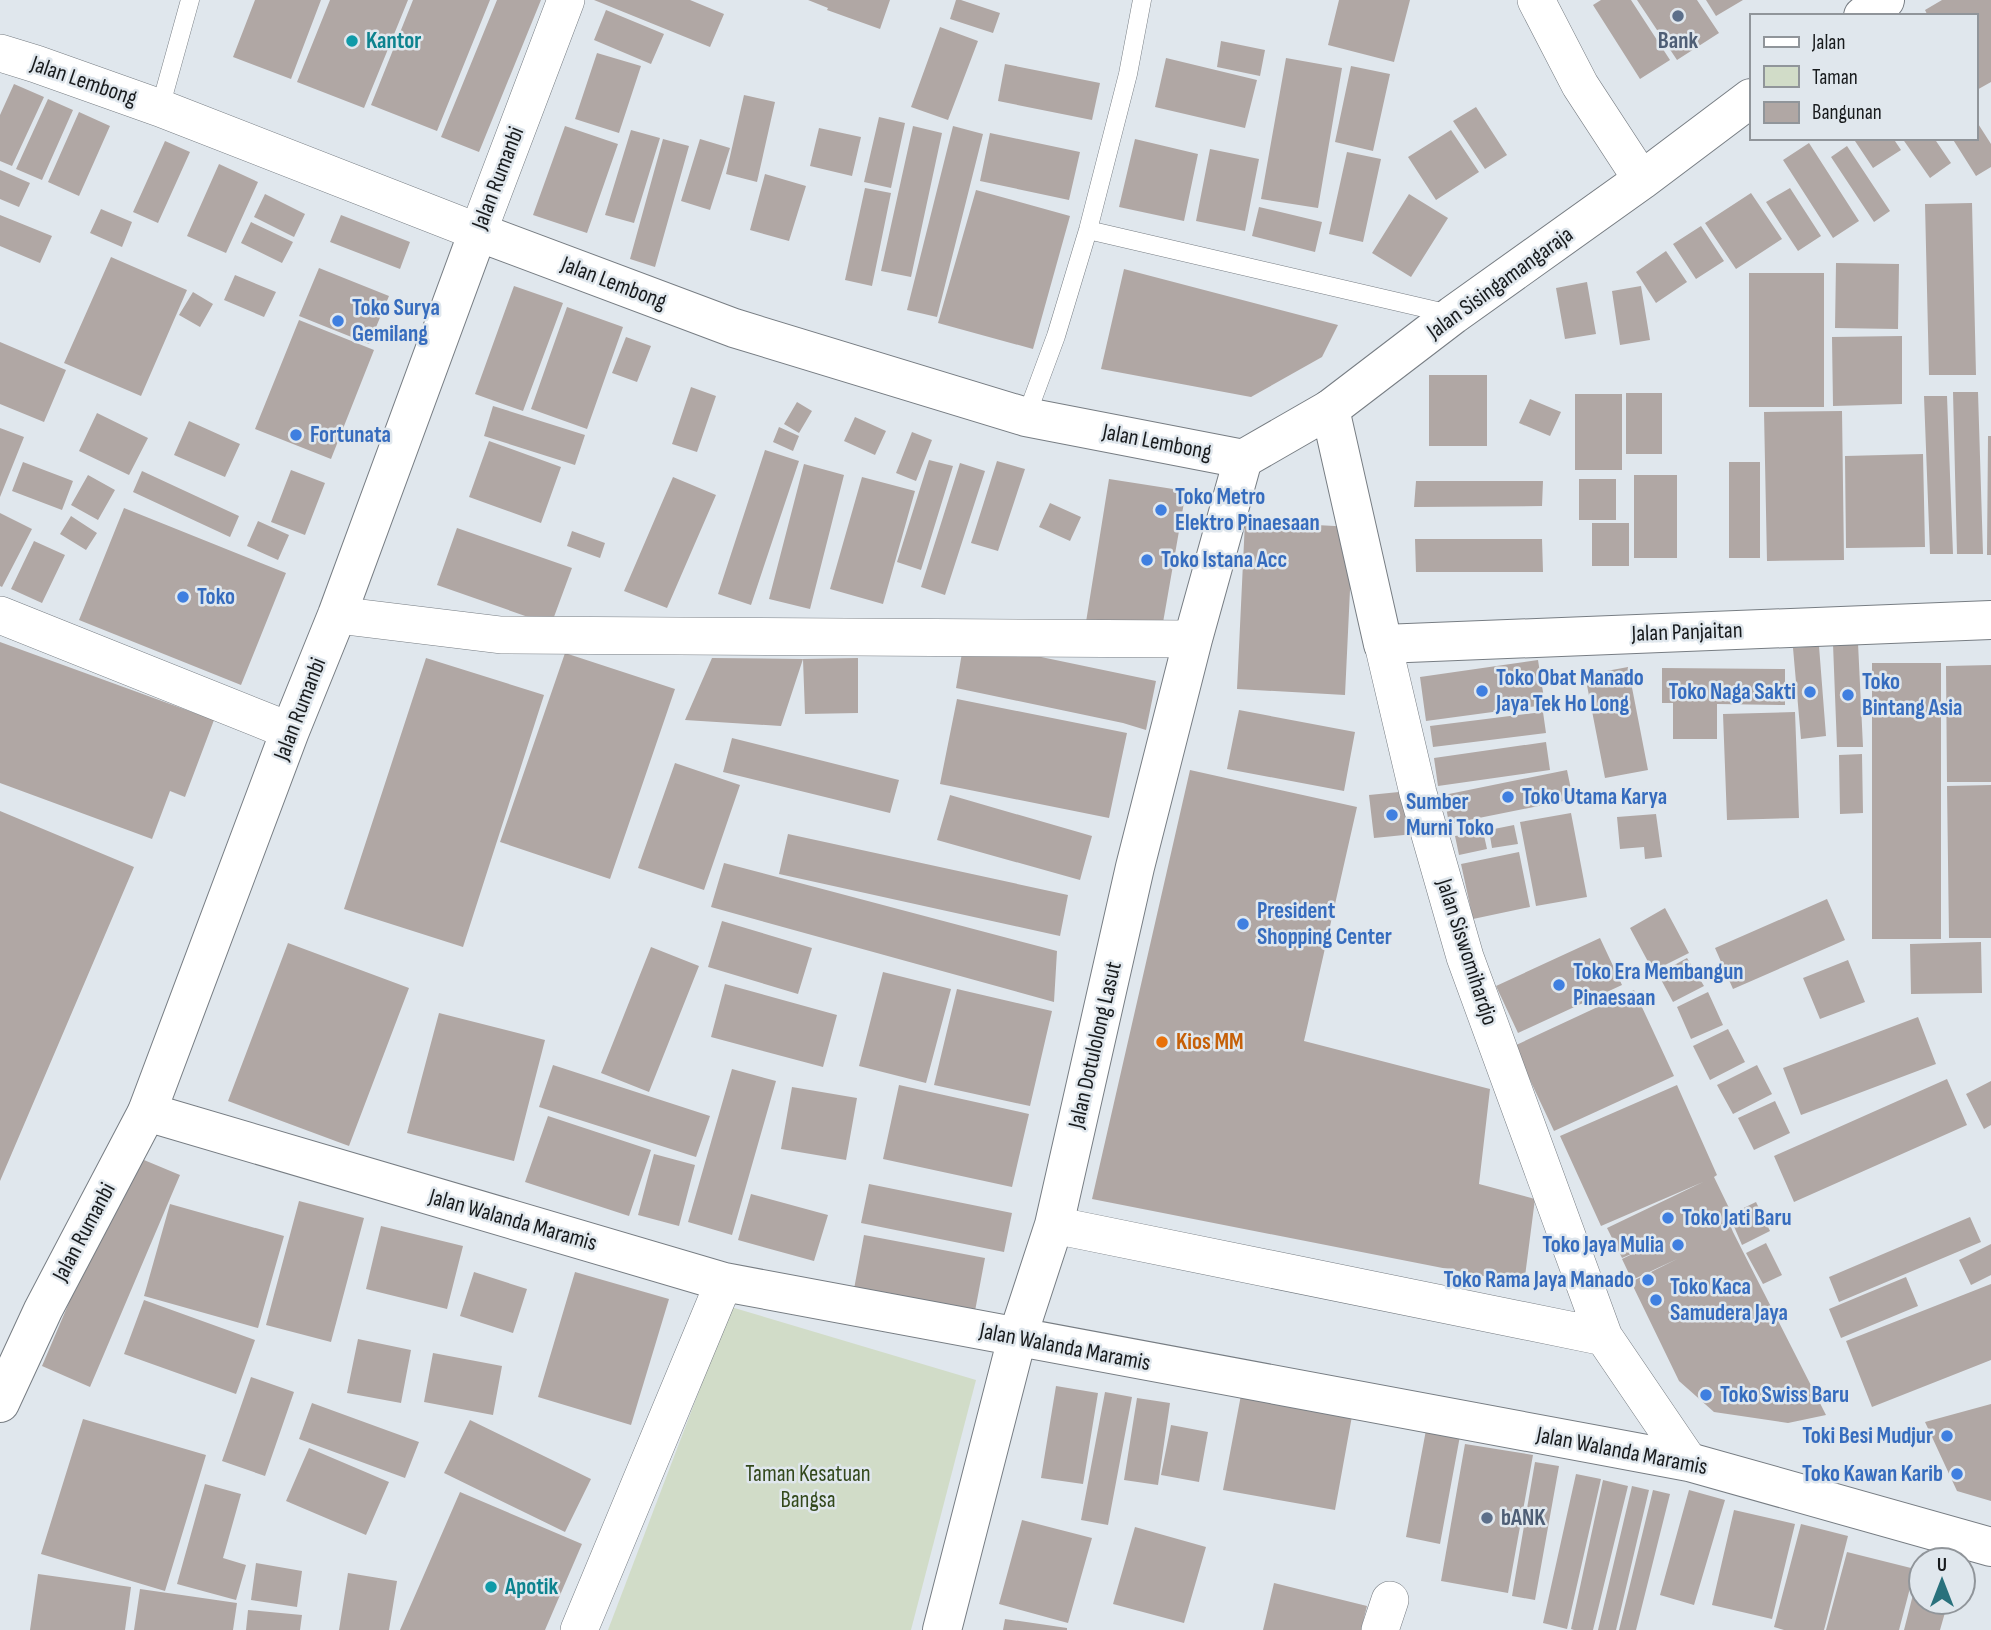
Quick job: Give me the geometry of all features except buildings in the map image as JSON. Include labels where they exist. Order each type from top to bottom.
[{"type":"main road","points":[[1866,14],[1885,0]]},
{"type":"main road","name":"Jalan Sisingamangaraja","points":[[1243,459],[1330,409],[1453,315],[1750,100]]},
{"type":"main road","name":"Jalan Lembong","points":[[478,232],[734,328],[1026,417],[1243,459]]},
{"type":"main road","name":"Jalan Rumanbi","points":[[0,1403],[43,1310],[147,1112],[290,731],[337,615],[478,232]]},
{"type":"main road","name":"Jalan Siswomihardjo","points":[[1330,409],[1382,644]]},
{"type":"main road","name":"Jalan Dotulolong Lasut","points":[[942,1630],[1017,1338],[1054,1225],[1135,867],[1193,639],[1243,459]]},
{"type":"main road","name":"Jalan Panjaitan","points":[[1382,644],[1991,620]]},
{"type":"main road","name":"Jalan Walanda Maramis","points":[[147,1112],[724,1282],[1689,1462],[1991,1546]]},
{"type":"street","name":"Jalan Rumanbi","points":[[478,232],[566,0]]},
{"type":"street","points":[[1536,0],[1580,85],[1642,180]]},
{"type":"street","name":"Jalan Lembong","points":[[0,53],[160,108],[478,232]]},
{"type":"street","points":[[0,615],[290,731]]},
{"type":"street","points":[[337,615],[501,635],[1193,639]]},
{"type":"street","name":"Jalan Siswomihardjo","points":[[1382,644],[1418,793],[1465,957],[1604,1338],[1689,1462]]},
{"type":"street","points":[[1054,1225],[1604,1338]]},
{"type":"street","points":[[579,1630],[724,1282]]},
{"type":"lane","points":[[160,108],[190,0]]},
{"type":"lane","points":[[1026,417],[1056,336],[1088,230],[1128,74],[1142,0]]},
{"type":"lane","points":[[1088,230],[1453,315]]},
{"type":"green space","name":"Taman Kesatuan Bangsa","points":[[731,1307],[976,1380],[911,1630],[608,1630]]},
{"type":"place","name":"Bank","points":[[1678,16]]},
{"type":"place","name":"Kantor","points":[[352,41]]},
{"type":"place","name":"Toko Surya Gemilang","points":[[338,321]]},
{"type":"place","name":"Fortunata","points":[[296,435]]},
{"type":"place","name":"Toko Metro Elektro Pinaesaan","points":[[1161,510]]},
{"type":"place","name":"Toko Istana Acc","points":[[1147,560]]},
{"type":"place","name":"Toko","points":[[183,597]]},
{"type":"place","name":"Toko Obat Manado Jaya Tek Ho Long","points":[[1482,691]]},
{"type":"place","name":"Toko Naga Sakti","points":[[1810,692]]},
{"type":"place","name":"Toko Bintang Asia","points":[[1848,695]]},
{"type":"place","name":"Toko Utama Karya","points":[[1508,797]]},
{"type":"place","name":"Sumber Murni Toko","points":[[1392,815]]},
{"type":"place","name":"President Shopping Center","points":[[1243,924]]},
{"type":"place","name":"Toko Era Membangun Pinaesaan","points":[[1559,985]]},
{"type":"place","name":"Kios MM","points":[[1162,1042]]},
{"type":"place","name":"Toko Jati Baru","points":[[1668,1218]]},
{"type":"place","name":"Toko Jaya Mulia","points":[[1678,1245]]},
{"type":"place","name":"Toko Rama Jaya Manado","points":[[1648,1280]]},
{"type":"place","name":"Toko Kaca Samudera Jaya","points":[[1656,1300]]},
{"type":"place","name":"Toko Swiss Baru","points":[[1706,1395]]},
{"type":"place","name":"Toki Besi Mudjur","points":[[1947,1436]]},
{"type":"place","name":"Toko Kawan Karib","points":[[1957,1474]]},
{"type":"place","name":"bANK","points":[[1487,1518]]},
{"type":"place","name":"Apotik","points":[[491,1587]]}]
